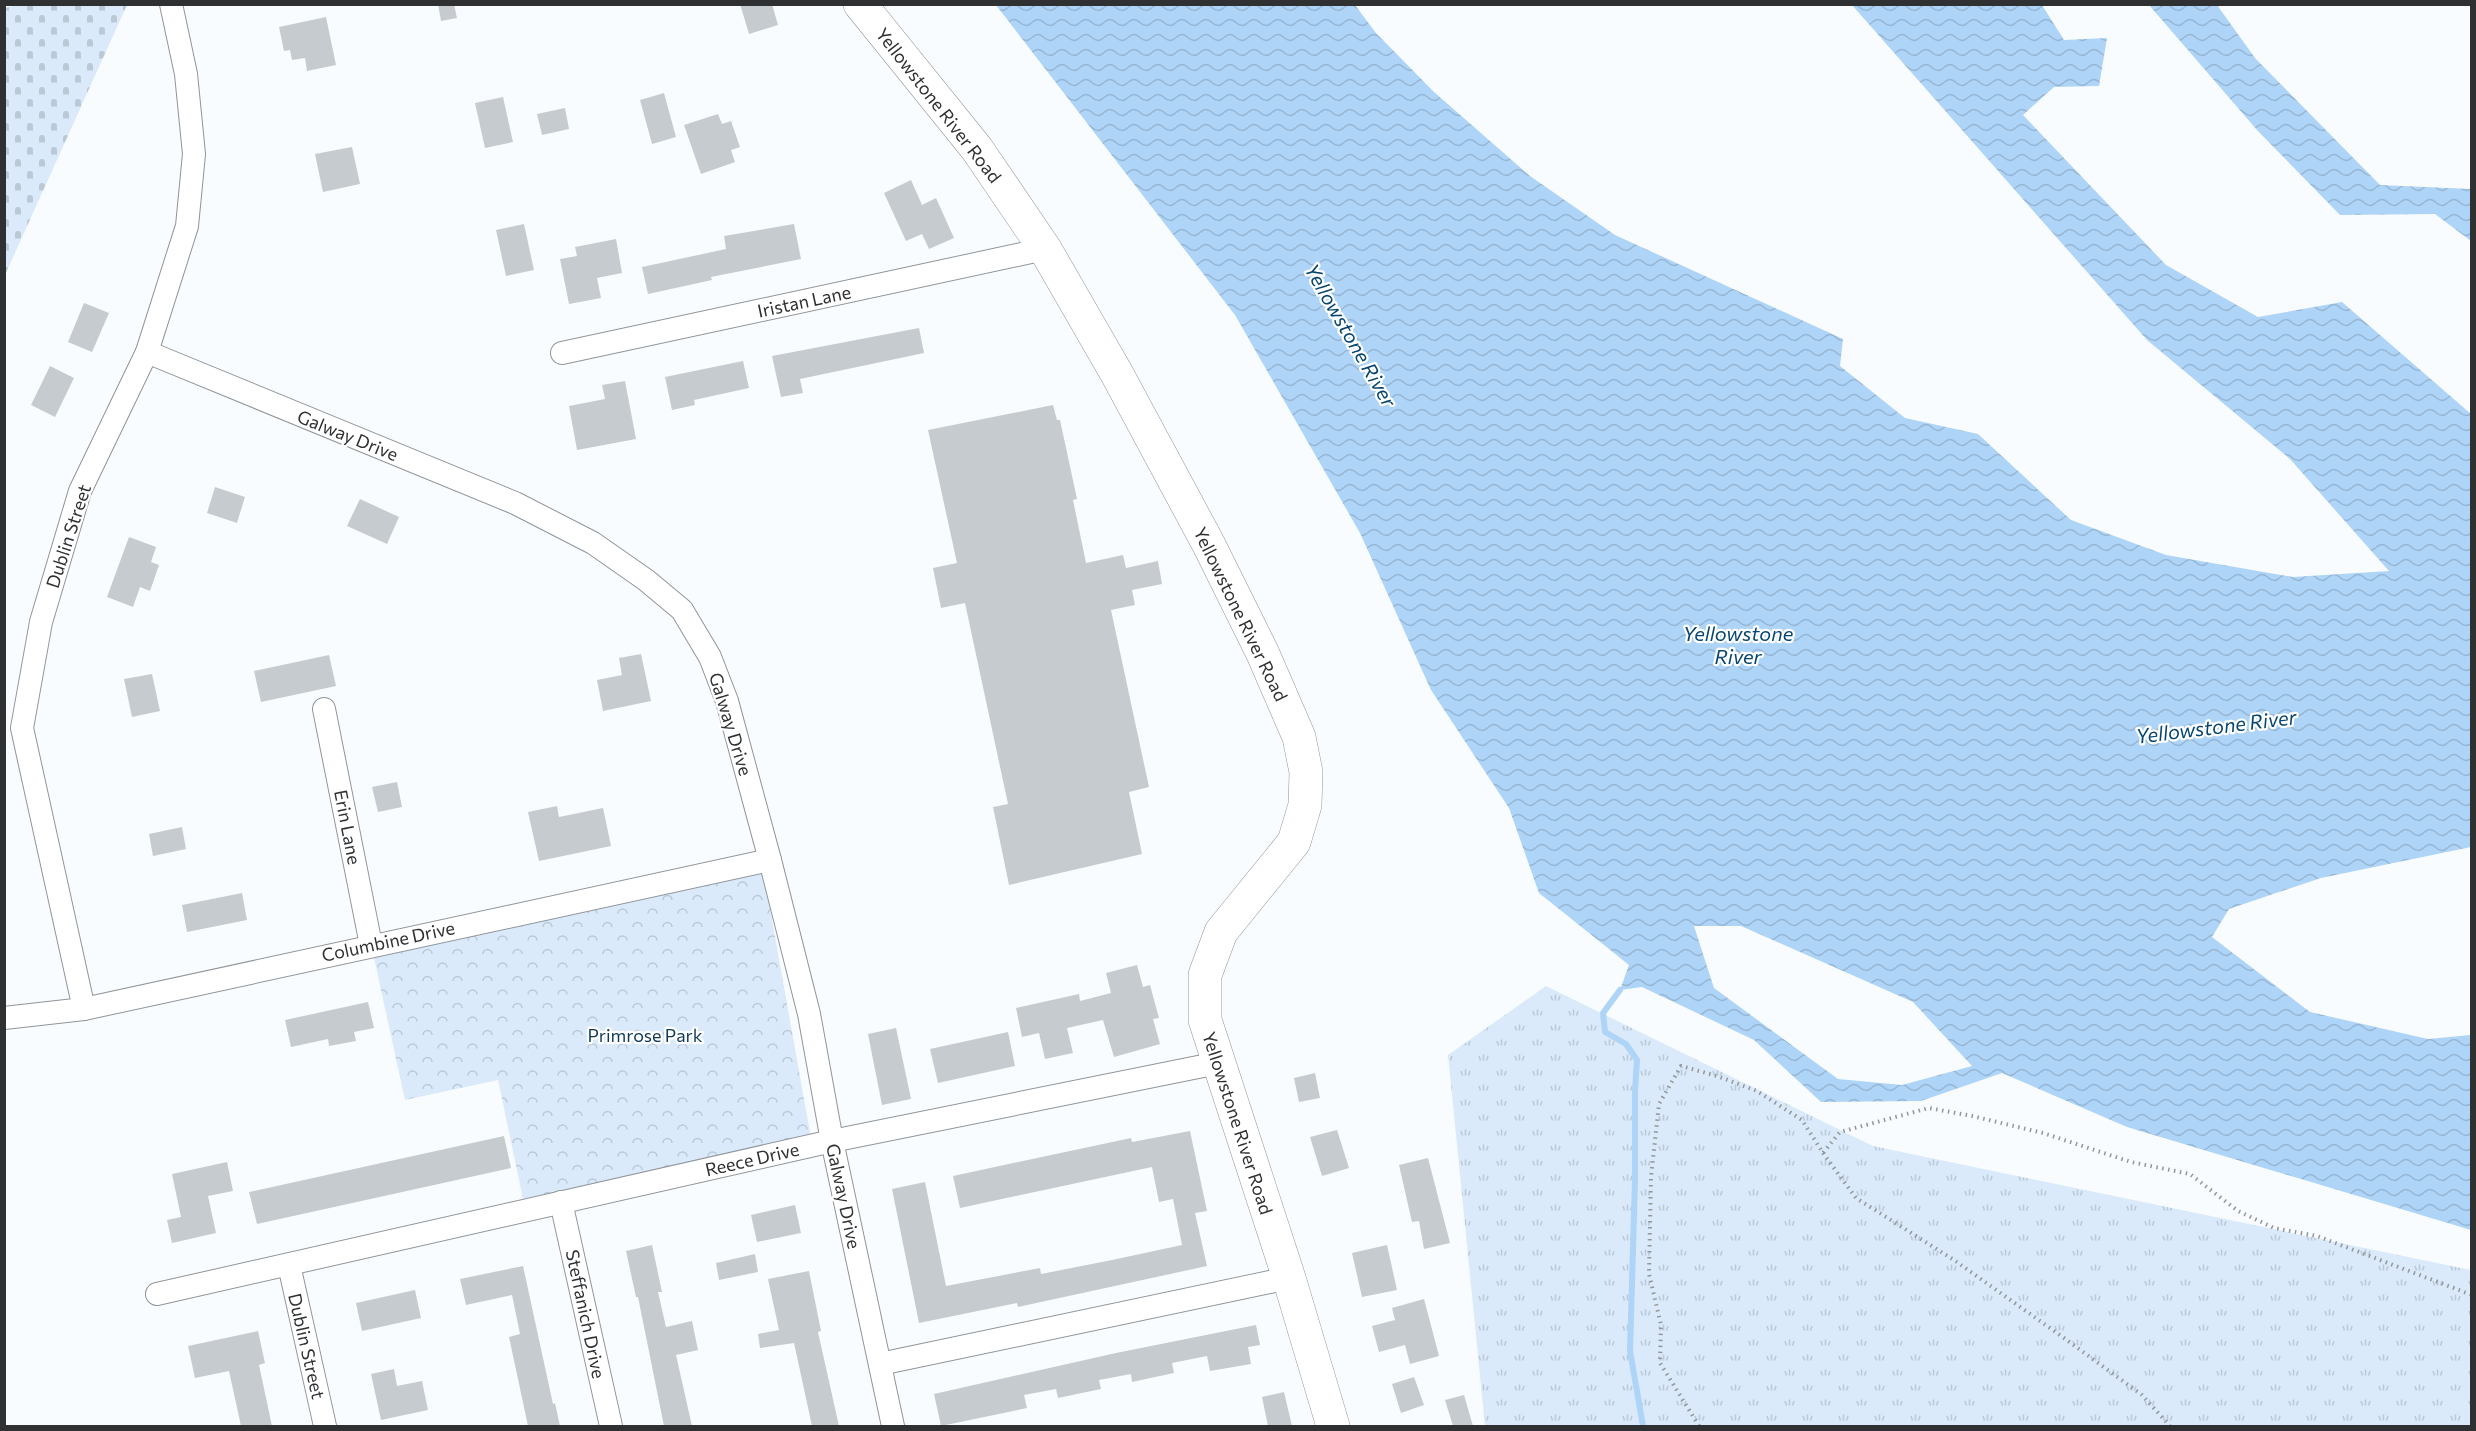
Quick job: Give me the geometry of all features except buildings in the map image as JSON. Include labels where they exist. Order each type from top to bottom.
[{"type":"street","name":"Dublin Street","points":[[84,1009],[22,728],[41,622],[80,491],[147,352],[187,226],[194,154],[186,74],[171,4]]},
{"type":"street","name":"Yellowstone River Road","points":[[860,4],[977,148],[1045,249],[1117,374],[1209,545],[1263,654],[1299,737],[1306,772],[1305,805],[1294,842],[1221,932],[1205,975],[1205,1020],[1289,1278],[1333,1426]]},
{"type":"street","name":"Iristan Lane","points":[[562,353],[1045,249]]},
{"type":"street","name":"Galway Drive","points":[[147,352],[515,503],[593,543],[646,580],[682,610],[710,657],[727,701],[770,860],[808,1014],[832,1141],[893,1426]]},
{"type":"street","name":"Erin Lane","points":[[324,709],[371,945]]},
{"type":"street","name":"Columbine Drive","points":[[4,1018],[84,1009],[770,860]]},
{"type":"street","name":"Reece Drive","points":[[158,1294],[832,1141],[1218,1064]]},
{"type":"street","name":"Steffanich Drive","points":[[561,1202],[611,1426]]},
{"type":"street","name":"Dublin Street","points":[[289,1265],[325,1426]]},
{"type":"street","points":[[880,1364],[1289,1278]]},
{"type":"path","points":[[1699,1426],[1660,1363],[1661,1325],[1649,1274],[1651,1178],[1659,1104],[1681,1066],[1757,1091],[1802,1120],[1856,1198],[1954,1260],[2073,1344],[2142,1395],[2170,1426]]},
{"type":"path","points":[[1823,1153],[1840,1132],[1929,1108],[1972,1116],[2043,1133],[2131,1162],[2190,1174],[2238,1211],[2274,1228],[2317,1236],[2472,1295]]},
{"type":"green space","points":[[20,4],[127,5],[5,275],[5,8]]},
{"type":"green space","name":"Primrose Park","points":[[763,869],[811,1138],[523,1199],[498,1080],[405,1100],[374,958]]},
{"type":"green space","points":[[1546,986],[1873,1146],[2471,1270],[2471,1426],[1485,1426],[1448,1055]]},
{"type":"water","name":"Yellowstone River","points":[[996,5],[1355,5],[1376,33],[1434,92],[1530,176],[1615,235],[1843,339],[1840,366],[1905,418],[1978,434],[2071,520],[2166,555],[2293,577],[2389,571],[2290,459],[2147,340],[1852,5],[2042,5],[2064,40],[2107,38],[2099,86],[2054,87],[2023,115],[2166,265],[2258,317],[2342,302],[2471,414],[2471,847],[2321,878],[2229,909],[2212,937],[2310,1012],[2428,1039],[2471,1035],[2471,1230],[2127,1127],[2002,1073],[1921,1101],[1821,1102],[1754,1040],[1642,987],[1620,990],[1629,965],[1539,893],[1509,808],[1431,690],[1360,533],[1235,315]],"holes":[[[1694,926],[1741,926],[1913,1002],[1972,1066],[1902,1085],[1838,1079],[1714,988]]]},
{"type":"water","points":[[2149,5],[2217,5],[2255,58],[2380,185],[2471,189],[2471,241],[2435,214],[2340,215],[2257,130]]},
{"type":"waterway","points":[[1620,990],[1603,1013],[1605,1032],[1626,1044],[1637,1060],[1630,1351],[1643,1426]]}]
